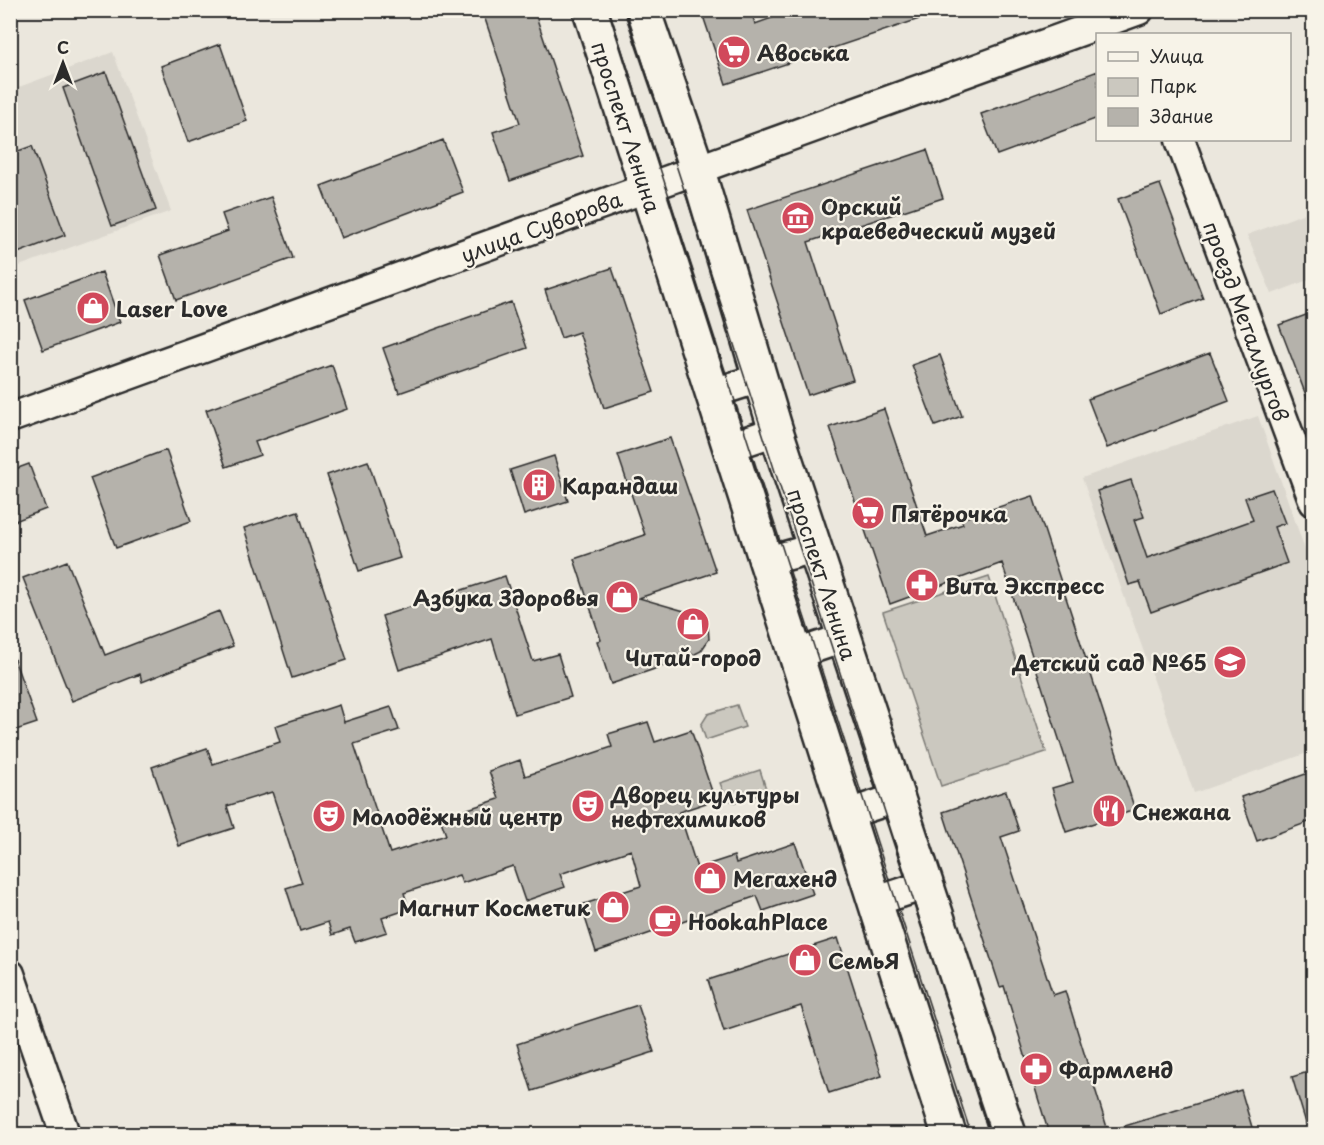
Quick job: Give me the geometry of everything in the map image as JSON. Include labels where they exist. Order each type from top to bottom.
[{"type":"main road","name":"проспект Ленина","points":[[590,10],[713,393],[764,562],[876,901],[949,1134]]},
{"type":"main road","name":"проспект Ленина","points":[[644,10],[697,168],[776,431],[1009,1134]]},
{"type":"street","name":"улица Суворова","points":[[10,418],[697,168],[1136,17]]},
{"type":"street","name":"проезд Металлургов","points":[[1180,141],[1314,502]]},
{"type":"street","points":[[713,393],[760,378]]},
{"type":"street","points":[[729,447],[776,431]]},
{"type":"street","points":[[764,562],[814,548]]},
{"type":"street","points":[[796,654],[844,638]]},
{"type":"street","points":[[847,814],[897,798]]},
{"type":"street","points":[[876,901],[925,885]]},
{"type":"street","points":[[10,975],[65,1134]]},
{"type":"shaded area","points":[[113,52],[171,211],[11,269],[11,90]]},
{"type":"shaded area","points":[[1313,210],[1313,278],[1272,294],[1247,235]]},
{"type":"shaded area","name":"Детский сад №65","points":[[1258,416],[1313,572],[1313,751],[1194,793],[1082,478]]},
{"type":"green space","points":[[989,577],[1046,752],[941,786],[883,612]]},
{"type":"green space","points":[[737,705],[745,727],[706,740],[701,725],[708,714]]},
{"type":"green space","points":[[760,770],[767,792],[735,803],[726,798],[720,783]]},
{"type":"building","points":[[482,10],[534,10],[583,156],[510,181],[493,132],[520,123]]},
{"type":"building","points":[[701,10],[751,10],[755,24],[794,10],[933,10],[934,14],[726,84]]},
{"type":"building","points":[[220,44],[247,121],[188,142],[161,66]]},
{"type":"building","points":[[106,72],[156,210],[112,226],[63,88]]},
{"type":"building","points":[[1096,72],[1096,119],[997,155],[981,114]]},
{"type":"building","points":[[443,140],[463,192],[341,238],[321,186]]},
{"type":"building","points":[[32,146],[65,235],[10,256],[10,154]]},
{"type":"building","points":[[927,150],[943,198],[808,242],[853,380],[808,395],[747,210]]},
{"type":"building","points":[[1160,184],[1203,298],[1161,314],[1118,199]]},
{"type":"building","points":[[271,197],[293,258],[176,300],[160,255],[228,231],[222,214]]},
{"type":"building","points":[[612,268],[654,392],[604,408],[579,332],[561,338],[545,290]]},
{"type":"building","points":[[102,272],[120,322],[43,350],[25,300]]},
{"type":"building","points":[[511,302],[527,348],[399,393],[383,348]]},
{"type":"building","points":[[1314,312],[1314,411],[1312,411],[1279,325]]},
{"type":"building","points":[[1210,353],[1229,401],[1107,448],[1088,399]]},
{"type":"building","points":[[940,355],[962,416],[935,426],[912,365]]},
{"type":"building","points":[[332,365],[347,409],[255,442],[260,455],[226,467],[206,410]]},
{"type":"building","points":[[884,409],[927,536],[963,524],[961,519],[1033,496],[1135,810],[1066,832],[1052,788],[1073,782],[1002,563],[890,604],[830,427]]},
{"type":"building","points":[[670,438],[716,572],[639,598],[698,615],[708,625],[709,639],[701,651],[695,654],[673,656],[675,662],[611,684],[597,641],[601,640],[574,559],[645,535],[618,455]]},
{"type":"building","points":[[166,450],[191,521],[116,548],[90,478]]},
{"type":"building","name":"Карандаш","points":[[554,456],[568,501],[524,515],[510,470]]},
{"type":"building","points":[[368,461],[400,558],[359,571],[327,475]]},
{"type":"building","points":[[29,464],[46,509],[10,523],[10,471]]},
{"type":"building","points":[[1131,480],[1144,517],[1134,520],[1147,558],[1253,520],[1245,498],[1272,489],[1285,523],[1274,527],[1287,563],[1151,612],[1140,582],[1129,585],[1097,491]]},
{"type":"building","points":[[298,511],[347,660],[292,678],[244,528]]},
{"type":"building","points":[[67,561],[105,655],[219,611],[233,646],[142,682],[140,674],[72,701],[23,578]]},
{"type":"building","points":[[505,576],[533,661],[558,654],[571,697],[515,714],[492,639],[399,670],[382,616]]},
{"type":"building","points":[[13,656],[37,723],[10,732],[10,657]]},
{"type":"building","points":[[339,705],[344,722],[391,707],[399,730],[354,744],[390,853],[446,835],[440,818],[499,799],[489,771],[520,760],[525,776],[612,747],[608,734],[648,722],[655,742],[691,730],[715,800],[679,812],[697,868],[734,856],[736,863],[795,843],[813,894],[763,911],[757,896],[596,952],[581,905],[641,886],[631,850],[560,874],[565,887],[525,901],[513,866],[462,883],[459,875],[404,893],[409,909],[382,918],[387,932],[355,942],[350,929],[332,935],[328,922],[300,931],[286,888],[302,883],[272,792],[227,806],[234,828],[179,846],[152,767],[207,748],[213,764],[280,742],[275,726]]},
{"type":"building","points":[[1314,771],[1314,820],[1257,841],[1241,797]]},
{"type":"building","points":[[1006,791],[1019,831],[1001,837],[1053,995],[1065,991],[1109,1134],[1049,1134],[1004,986],[1000,987],[943,812]]},
{"type":"building","points":[[838,938],[882,1076],[829,1093],[801,1006],[724,1031],[708,980]]},
{"type":"building","points":[[638,1005],[654,1052],[532,1091],[517,1044]]},
{"type":"building","points":[[1314,1070],[1314,1132],[1309,1133],[1292,1077]]},
{"type":"building","points":[[1241,1090],[1254,1134],[1113,1134],[1112,1130]]},
{"type":"tram line","points":[[609,10],[971,1134]]},
{"type":"tram line","points":[[626,10],[989,1134]]},
{"type":"place","name":"Авоська","points":[[734,52]]},
{"type":"place","name":"Орский краеведческий музей","points":[[798,218]]},
{"type":"place","name":"Laser Love","points":[[93,308]]},
{"type":"place","name":"Карандаш","points":[[539,485]]},
{"type":"place","name":"Пятёрочка","points":[[868,513]]},
{"type":"place","name":"Вита Экспресс","points":[[922,585]]},
{"type":"place","name":"Азбука Здоровья","points":[[622,597]]},
{"type":"place","name":"Читай-город","points":[[693,624]]},
{"type":"place","name":"Детский сад №65","points":[[1230,662]]},
{"type":"place","name":"Дворец культуры нефтехимиков","points":[[588,806]]},
{"type":"place","name":"Снежана","points":[[1109,811]]},
{"type":"place","name":"Молодёжный центр","points":[[329,816]]},
{"type":"place","name":"Мегахенд","points":[[710,878]]},
{"type":"place","name":"Магнит Косметик","points":[[613,907]]},
{"type":"place","name":"HookahPlace","points":[[665,921]]},
{"type":"place","name":"СемьЯ","points":[[805,960]]},
{"type":"place","name":"Фармленд","points":[[1036,1069]]}]
